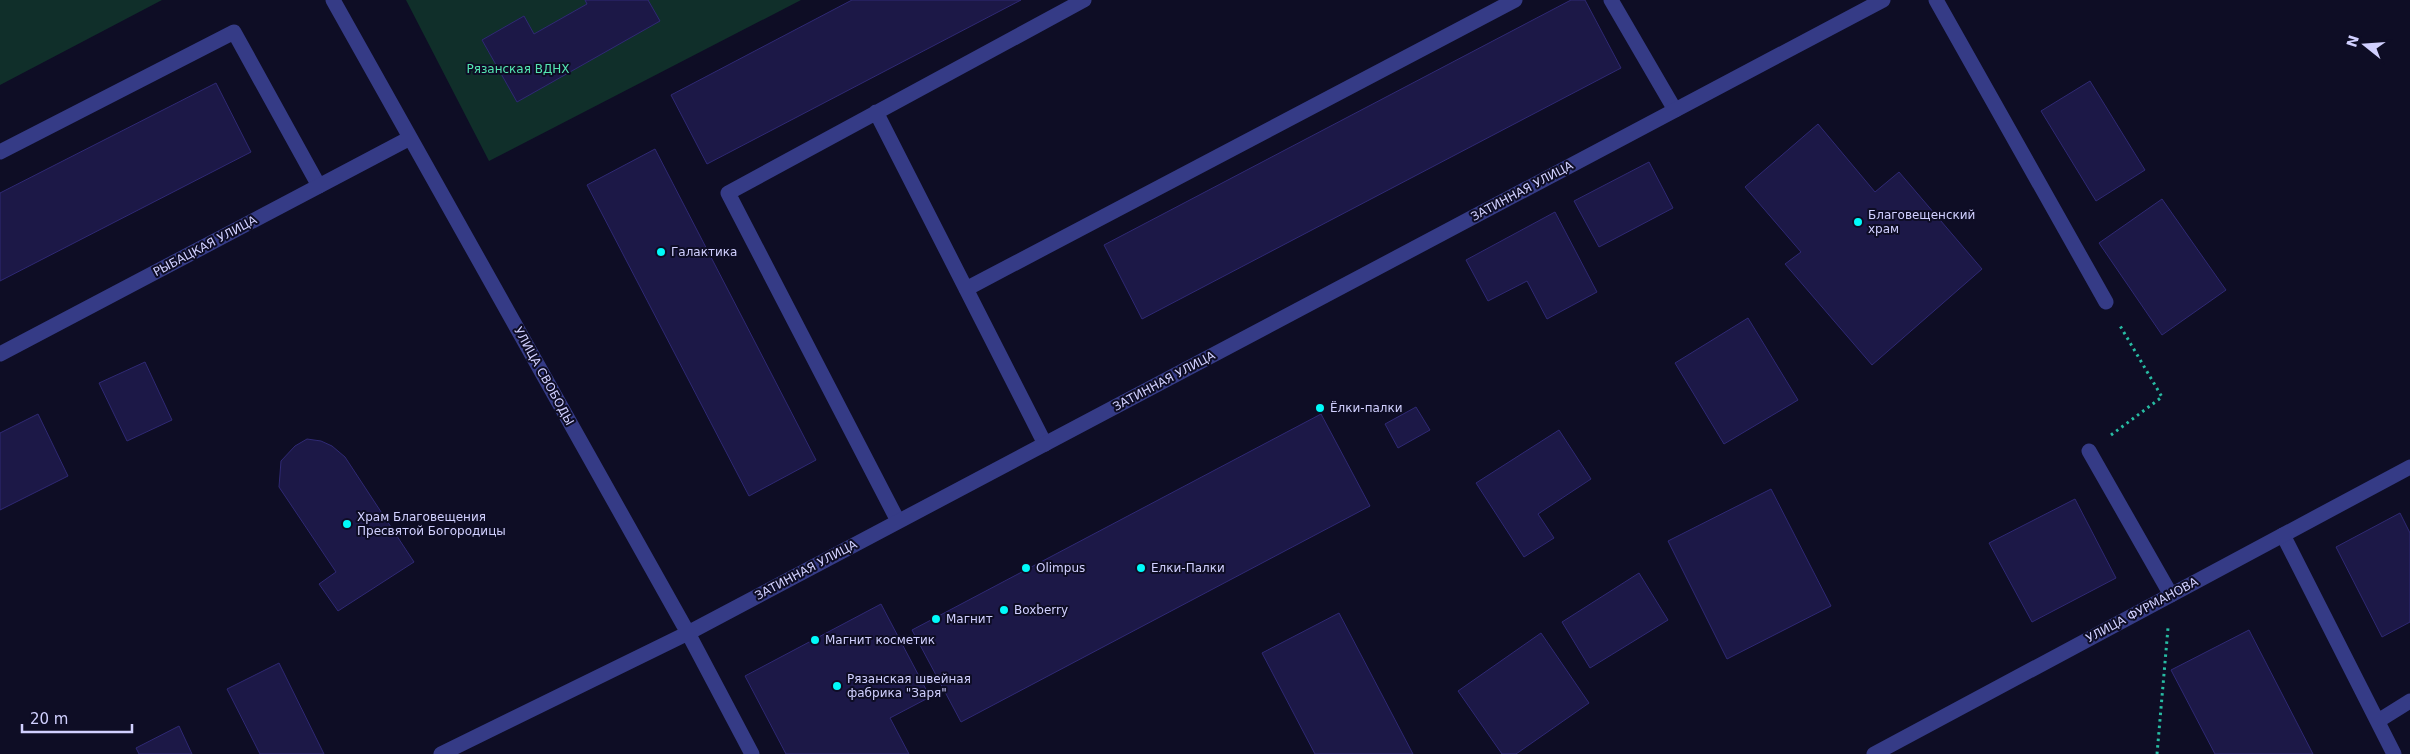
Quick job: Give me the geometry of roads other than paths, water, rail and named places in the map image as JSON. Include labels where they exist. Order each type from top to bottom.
[{"type":"street","name":"УЛИЦА СВОБОДЫ","points":[[334,0],[688,633],[752,754]]},
{"type":"street","points":[[898,521],[728,193],[1084,0]]},
{"type":"street","points":[[966,289],[1515,0]]},
{"type":"street","points":[[1611,0],[1675,110]]},
{"type":"street","name":"ЗАТИННАЯ УЛИЦА","points":[[441,754],[688,633],[1883,0]]},
{"type":"street","points":[[1936,0],[2106,302]]},
{"type":"street","points":[[0,152],[234,32],[319,186]]},
{"type":"street","points":[[876,112],[1045,444]]},
{"type":"street","name":"РЫБАЦКАЯ УЛИЦА","points":[[0,354],[410,138]]},
{"type":"street","points":[[2089,451],[2171,595]]},
{"type":"street","name":"УЛИЦА ФУРМАНОВА","points":[[1874,754],[2410,467]]},
{"type":"street","points":[[2283,535],[2394,754]]},
{"type":"street","points":[[2378,721],[2410,702]]},
{"type":"place","name":"Благовещенский храм","points":[[1858,222]]},
{"type":"place","name":"Галактика","points":[[661,252]]},
{"type":"place","name":"Ёлки-палки","points":[[1320,408]]},
{"type":"place","name":"Храм Благовещения Пресвятой Богородицы","points":[[347,524]]},
{"type":"place","name":"Olimpus","points":[[1026,568]]},
{"type":"place","name":"Елки-Палки","points":[[1141,568]]},
{"type":"place","name":"Boxberry","points":[[1004,610]]},
{"type":"place","name":"Магнит","points":[[936,619]]},
{"type":"place","name":"Магнит косметик","points":[[815,640]]},
{"type":"place","name":"Рязанская швейная фабрика \"Заря\"","points":[[837,686]]},
{"type":"park label","name":"Рязанская ВДНХ","points":[[518,69]]}]
